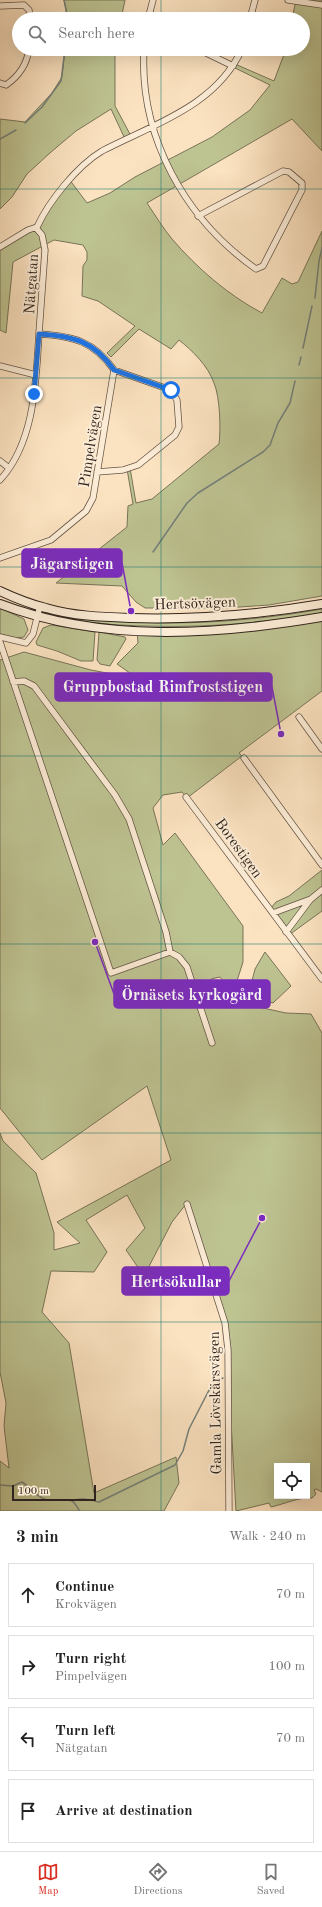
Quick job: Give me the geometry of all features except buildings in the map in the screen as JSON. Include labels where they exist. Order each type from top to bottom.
[{"type":"main road","name":"Hertsövägen","points":[[0,591],[40,606],[75,614],[105,617],[185,619],[222,618],[322,604]]},
{"type":"main road","name":"Hertsövägen","points":[[0,604],[38,617],[98,628],[143,631],[241,628],[322,616]]},
{"type":"street","points":[[150,12],[153,0]]},
{"type":"street","points":[[252,12],[255,0]]},
{"type":"street","points":[[288,0],[322,5]]},
{"type":"street","points":[[0,6],[24,5],[28,12]]},
{"type":"street","points":[[0,83],[6,85],[15,79],[23,67],[27,56]]},
{"type":"street","points":[[144,56],[145,89],[152,125],[169,173],[198,216],[223,243],[256,270],[264,266],[302,190],[302,183],[289,172],[283,171],[198,216]]},
{"type":"street","points":[[212,56],[233,66]]},
{"type":"street","points":[[0,247],[28,230],[36,228],[41,218],[68,180],[84,164],[102,151],[194,104],[222,81],[238,56]]},
{"type":"street","name":"Nätgatan","points":[[0,480],[17,454],[32,405],[36,375],[45,247],[42,235],[36,228]]},
{"type":"street","points":[[39,334],[70,337],[82,341],[110,364],[114,370],[171,390],[177,400],[179,427],[174,435],[138,465],[123,470],[97,472]]},
{"type":"street","points":[[0,366],[36,375]]},
{"type":"street","name":"Pimpelvägen","points":[[0,558],[51,540],[86,511],[93,498],[114,370]]},
{"type":"street","points":[[0,461],[9,468]]},
{"type":"street","points":[[0,637],[26,643],[34,634],[40,606]]},
{"type":"street","points":[[0,642],[111,973],[170,952],[179,957],[187,967],[212,1043]]},
{"type":"street","points":[[13,682],[24,681],[34,686],[119,801],[129,819],[166,932],[170,952]]},
{"type":"street","points":[[299,717],[322,749]]},
{"type":"street","points":[[244,758],[322,865]]},
{"type":"street","name":"Borestigen","points":[[186,797],[322,979]]},
{"type":"street","points":[[286,932],[311,899],[322,890]]},
{"type":"street","points":[[273,913],[311,899]]},
{"type":"street","name":"Gamla Lövskärsvägen","points":[[187,1204],[225,1324],[228,1350],[229,1511]]},
{"type":"green space","points":[[64,0],[125,0],[122,12],[67,12]]},
{"type":"green space","points":[[296,0],[322,0],[322,151],[292,119],[147,203],[169,235],[202,270],[237,298],[262,313],[282,278],[292,284],[298,282],[322,231],[322,596],[269,605],[225,608],[145,608],[136,602],[122,586],[56,583],[127,527],[128,506],[133,504],[127,469],[130,468],[136,503],[152,499],[219,444],[220,422],[218,396],[211,377],[204,365],[190,349],[179,340],[171,349],[139,329],[111,357],[107,353],[135,326],[98,301],[82,296],[83,266],[87,260],[87,252],[83,245],[54,240],[13,262],[6,333],[0,330],[0,247],[36,228],[69,179],[87,203],[110,193],[135,177],[212,137],[250,110],[270,85],[233,67],[235,64],[274,81],[283,56],[310,56],[310,12],[293,12]]},
{"type":"green space","points":[[64,56],[115,56],[115,106],[131,136],[125,139],[111,109],[76,131],[51,152],[27,174],[12,197],[0,209],[0,119],[25,122],[52,93],[62,77]]},
{"type":"green space","points":[[0,608],[24,619],[28,630],[24,637],[16,638],[0,634]]},
{"type":"green space","points":[[322,609],[322,613],[291,618],[259,622],[197,626],[134,626],[71,621],[71,619],[106,619],[156,623],[187,623],[265,617]]},
{"type":"green space","points":[[322,616],[322,691],[239,753],[242,756],[187,798],[182,792],[163,795],[153,808],[163,845],[175,833],[243,926],[243,962],[235,987],[229,988],[220,977],[211,979],[224,1006],[249,1005],[286,1013],[311,1014],[322,1033],[322,1492],[316,1489],[314,1490],[316,1494],[310,1498],[310,1463],[274,1463],[274,1499],[302,1499],[271,1507],[269,1503],[236,1511],[226,1330],[186,1204],[172,1222],[144,1276],[126,1250],[145,1228],[127,1195],[86,1220],[107,1252],[94,1272],[51,1271],[42,1312],[69,1343],[94,1493],[176,1457],[179,1483],[164,1511],[0,1511],[0,1461],[9,1468],[4,1426],[6,1403],[0,1372],[0,1133],[3,1141],[36,1173],[54,1233],[54,1250],[80,1243],[57,1222],[171,1160],[147,1086],[42,1160],[0,1108],[0,660],[24,652],[91,670],[112,674],[127,694],[137,687],[137,678],[117,664],[138,643],[137,631],[189,631]]},
{"type":"green space","points":[[51,625],[95,632],[93,661],[81,661],[37,645],[36,642],[43,628]]},
{"type":"green space","points":[[99,632],[125,637],[126,639],[110,666],[100,664],[97,660]]},
{"type":"green space","points":[[322,870],[322,911],[289,935],[270,909],[276,902],[289,896]]},
{"type":"green space","points":[[265,952],[291,986],[273,1003],[250,996],[249,993],[255,969]]},
{"type":"waterway","points":[[64,0],[67,12]]},
{"type":"waterway","points":[[25,123],[42,107],[61,81],[64,56]]},
{"type":"waterway","points":[[0,139],[16,130]]},
{"type":"waterway","points":[[315,298],[322,248]]},
{"type":"waterway","points":[[303,348],[312,306]]},
{"type":"waterway","points":[[299,365],[301,357]]},
{"type":"waterway","points":[[153,552],[187,503],[198,493],[263,452],[270,445],[278,423],[290,403],[295,381]]},
{"type":"waterway","points":[[72,1501],[82,1499],[99,1502],[175,1465],[183,1451],[189,1429],[208,1392],[215,1382],[223,1378]]},
{"type":"waterway","points":[[0,1485],[13,1486],[22,1482],[44,1499],[69,1500],[75,1503],[80,1511]]},
{"type":"place","name":"Jägarstigen","points":[[131,611]]},
{"type":"place","name":"Gruppbostad Rimfroststigen","points":[[281,734]]},
{"type":"place","name":"Örnäsets kyrkogård","points":[[95,942]]},
{"type":"place","name":"Hertsökullar","points":[[262,1218]]},
{"type":"route","points":[[34,394],[39,334],[70,337],[82,341],[110,364],[114,370],[164,386],[171,390]]}]
